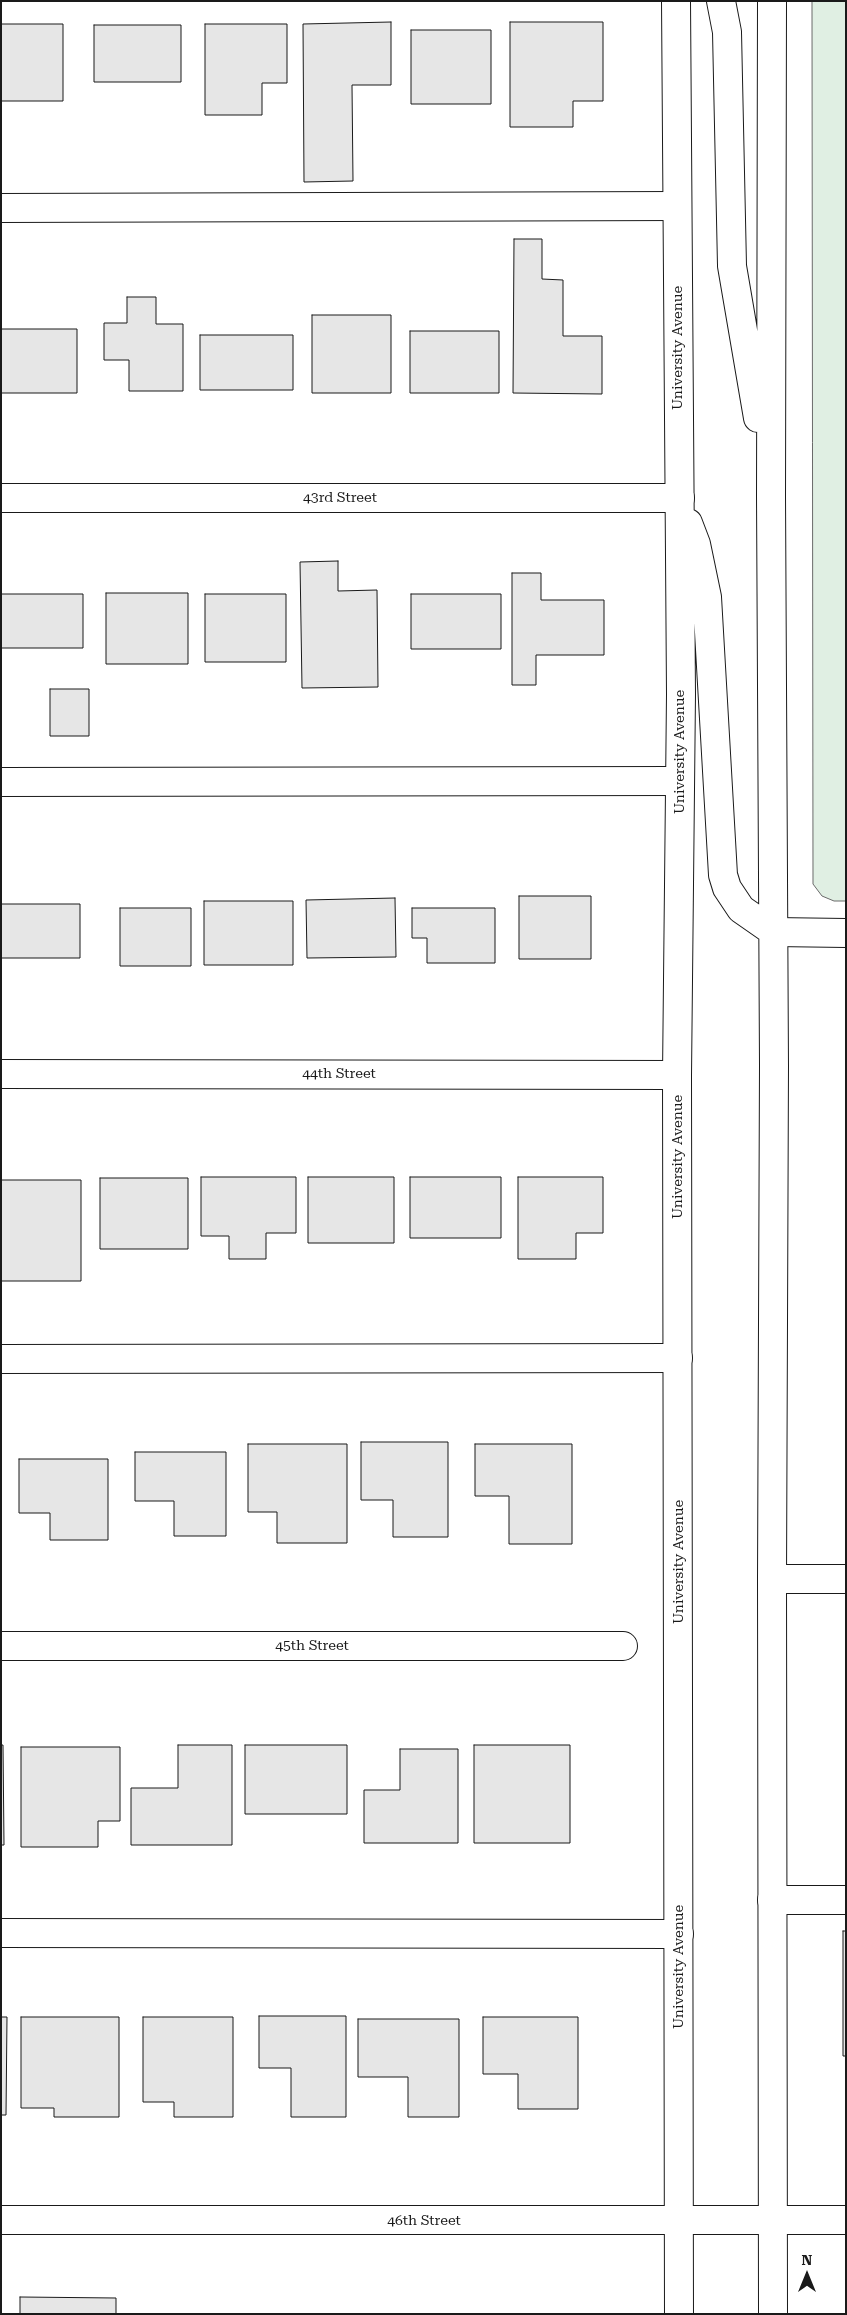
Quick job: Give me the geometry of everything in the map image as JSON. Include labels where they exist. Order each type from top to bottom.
[{"type":"main road","name":"University Avenue","points":[[676,1],[680,498],[677,1075],[679,2314]]},
{"type":"main road","points":[[720,1],[727,32],[732,266],[771,496]]},
{"type":"main road","points":[[772,1],[771,496],[774,932],[772,1579],[773,2314]]},
{"type":"main road","points":[[1,208],[677,206]]},
{"type":"main road","name":"43rd Street","points":[[1,498],[680,498]]},
{"type":"main road","points":[[680,498],[696,544],[707,598],[724,875],[727,888],[742,909],[774,932],[846,933]]},
{"type":"main road","points":[[1,782],[680,781]]},
{"type":"main road","name":"44th Street","points":[[1,1074],[677,1075]]},
{"type":"main road","points":[[1,1359],[678,1358]]},
{"type":"main road","points":[[772,1579],[846,1579]]},
{"type":"main road","name":"45th Street","points":[[1,1646],[624,1646]]},
{"type":"main road","points":[[772,1900],[846,1900]]},
{"type":"main road","points":[[1,1933],[679,1934]]},
{"type":"main road","name":"46th Street","points":[[1,2220],[846,2220]]},
{"type":"green space","points":[[812,1],[846,1],[846,901],[834,901],[822,896],[813,884]]},
{"type":"building","points":[[391,22],[391,85],[352,85],[353,181],[304,182],[303,24]]},
{"type":"building","points":[[510,22],[603,22],[603,101],[573,101],[573,127],[510,127]]},
{"type":"building","points":[[1,24],[63,24],[63,101],[1,101]]},
{"type":"building","points":[[205,24],[287,24],[287,83],[262,83],[262,115],[205,115]]},
{"type":"building","points":[[94,25],[181,25],[181,82],[94,82]]},
{"type":"building","points":[[411,30],[491,30],[491,104],[411,104]]},
{"type":"building","points":[[514,239],[542,239],[542,279],[563,280],[563,336],[602,336],[602,394],[513,393]]},
{"type":"building","points":[[127,297],[156,297],[156,324],[183,324],[183,391],[129,391],[129,360],[104,360],[104,323],[127,323]]},
{"type":"building","points":[[312,315],[391,315],[391,393],[312,393]]},
{"type":"building","points":[[1,329],[77,329],[77,393],[1,393]]},
{"type":"building","points":[[410,331],[499,331],[499,393],[410,393]]},
{"type":"building","points":[[200,335],[293,335],[293,390],[200,390]]},
{"type":"building","points":[[338,561],[338,591],[377,590],[378,687],[302,688],[300,562]]},
{"type":"building","points":[[512,573],[541,573],[541,600],[604,600],[604,655],[536,655],[536,685],[512,685]]},
{"type":"building","points":[[106,593],[188,593],[188,664],[106,664]]},
{"type":"building","points":[[1,594],[83,594],[83,648],[1,648]]},
{"type":"building","points":[[205,594],[286,594],[286,662],[205,662]]},
{"type":"building","points":[[411,594],[501,594],[501,649],[411,649]]},
{"type":"building","points":[[50,689],[89,689],[89,736],[50,736]]},
{"type":"building","points":[[519,896],[591,896],[591,959],[519,959]]},
{"type":"building","points":[[395,898],[396,957],[307,958],[306,900]]},
{"type":"building","points":[[204,901],[293,901],[293,965],[204,965]]},
{"type":"building","points":[[1,904],[80,904],[80,958],[1,958]]},
{"type":"building","points":[[120,908],[191,908],[191,966],[120,966]]},
{"type":"building","points":[[412,908],[495,908],[495,963],[427,963],[427,938],[412,938]]},
{"type":"building","points":[[201,1177],[296,1177],[296,1233],[266,1233],[266,1259],[229,1259],[229,1236],[201,1236]]},
{"type":"building","points":[[308,1177],[394,1177],[394,1243],[308,1243]]},
{"type":"building","points":[[410,1177],[501,1177],[501,1238],[410,1238]]},
{"type":"building","points":[[518,1177],[603,1177],[603,1233],[576,1233],[576,1259],[518,1259]]},
{"type":"building","points":[[100,1178],[188,1178],[188,1249],[100,1249]]},
{"type":"building","points":[[1,1180],[81,1180],[81,1281],[1,1281]]},
{"type":"building","points":[[361,1442],[448,1442],[448,1537],[393,1537],[393,1500],[361,1500]]},
{"type":"building","points":[[248,1444],[347,1444],[347,1543],[277,1543],[277,1512],[248,1512]]},
{"type":"building","points":[[475,1444],[572,1444],[572,1544],[509,1544],[509,1496],[475,1496]]},
{"type":"building","points":[[135,1452],[226,1452],[226,1536],[174,1536],[174,1501],[135,1501]]},
{"type":"building","points":[[19,1459],[108,1459],[108,1540],[50,1540],[50,1513],[19,1513]]},
{"type":"building","points":[[1,1745],[3,1745],[4,1845],[1,1845]]},
{"type":"building","points":[[178,1745],[232,1745],[232,1845],[131,1845],[131,1788],[178,1788]]},
{"type":"building","points":[[245,1745],[347,1745],[347,1814],[245,1814]]},
{"type":"building","points":[[474,1745],[570,1745],[570,1843],[474,1843]]},
{"type":"building","points":[[21,1747],[120,1747],[120,1821],[98,1821],[98,1847],[21,1847]]},
{"type":"building","points":[[400,1749],[458,1749],[458,1843],[364,1843],[364,1790],[400,1790]]},
{"type":"building","points":[[843,1931],[846,1931],[846,2056],[843,2056]]},
{"type":"building","points":[[259,2016],[346,2016],[346,2117],[291,2117],[291,2068],[259,2068]]},
{"type":"building","points":[[1,2017],[7,2017],[6,2115],[1,2115]]},
{"type":"building","points":[[21,2017],[119,2017],[119,2117],[54,2117],[54,2108],[21,2108]]},
{"type":"building","points":[[143,2017],[233,2017],[233,2117],[174,2117],[174,2102],[143,2102]]},
{"type":"building","points":[[483,2017],[578,2017],[578,2109],[518,2109],[518,2074],[483,2074]]},
{"type":"building","points":[[358,2019],[459,2019],[459,2117],[408,2117],[408,2077],[358,2077]]},
{"type":"building","points":[[20,2297],[116,2298],[116,2314],[20,2314]]}]
